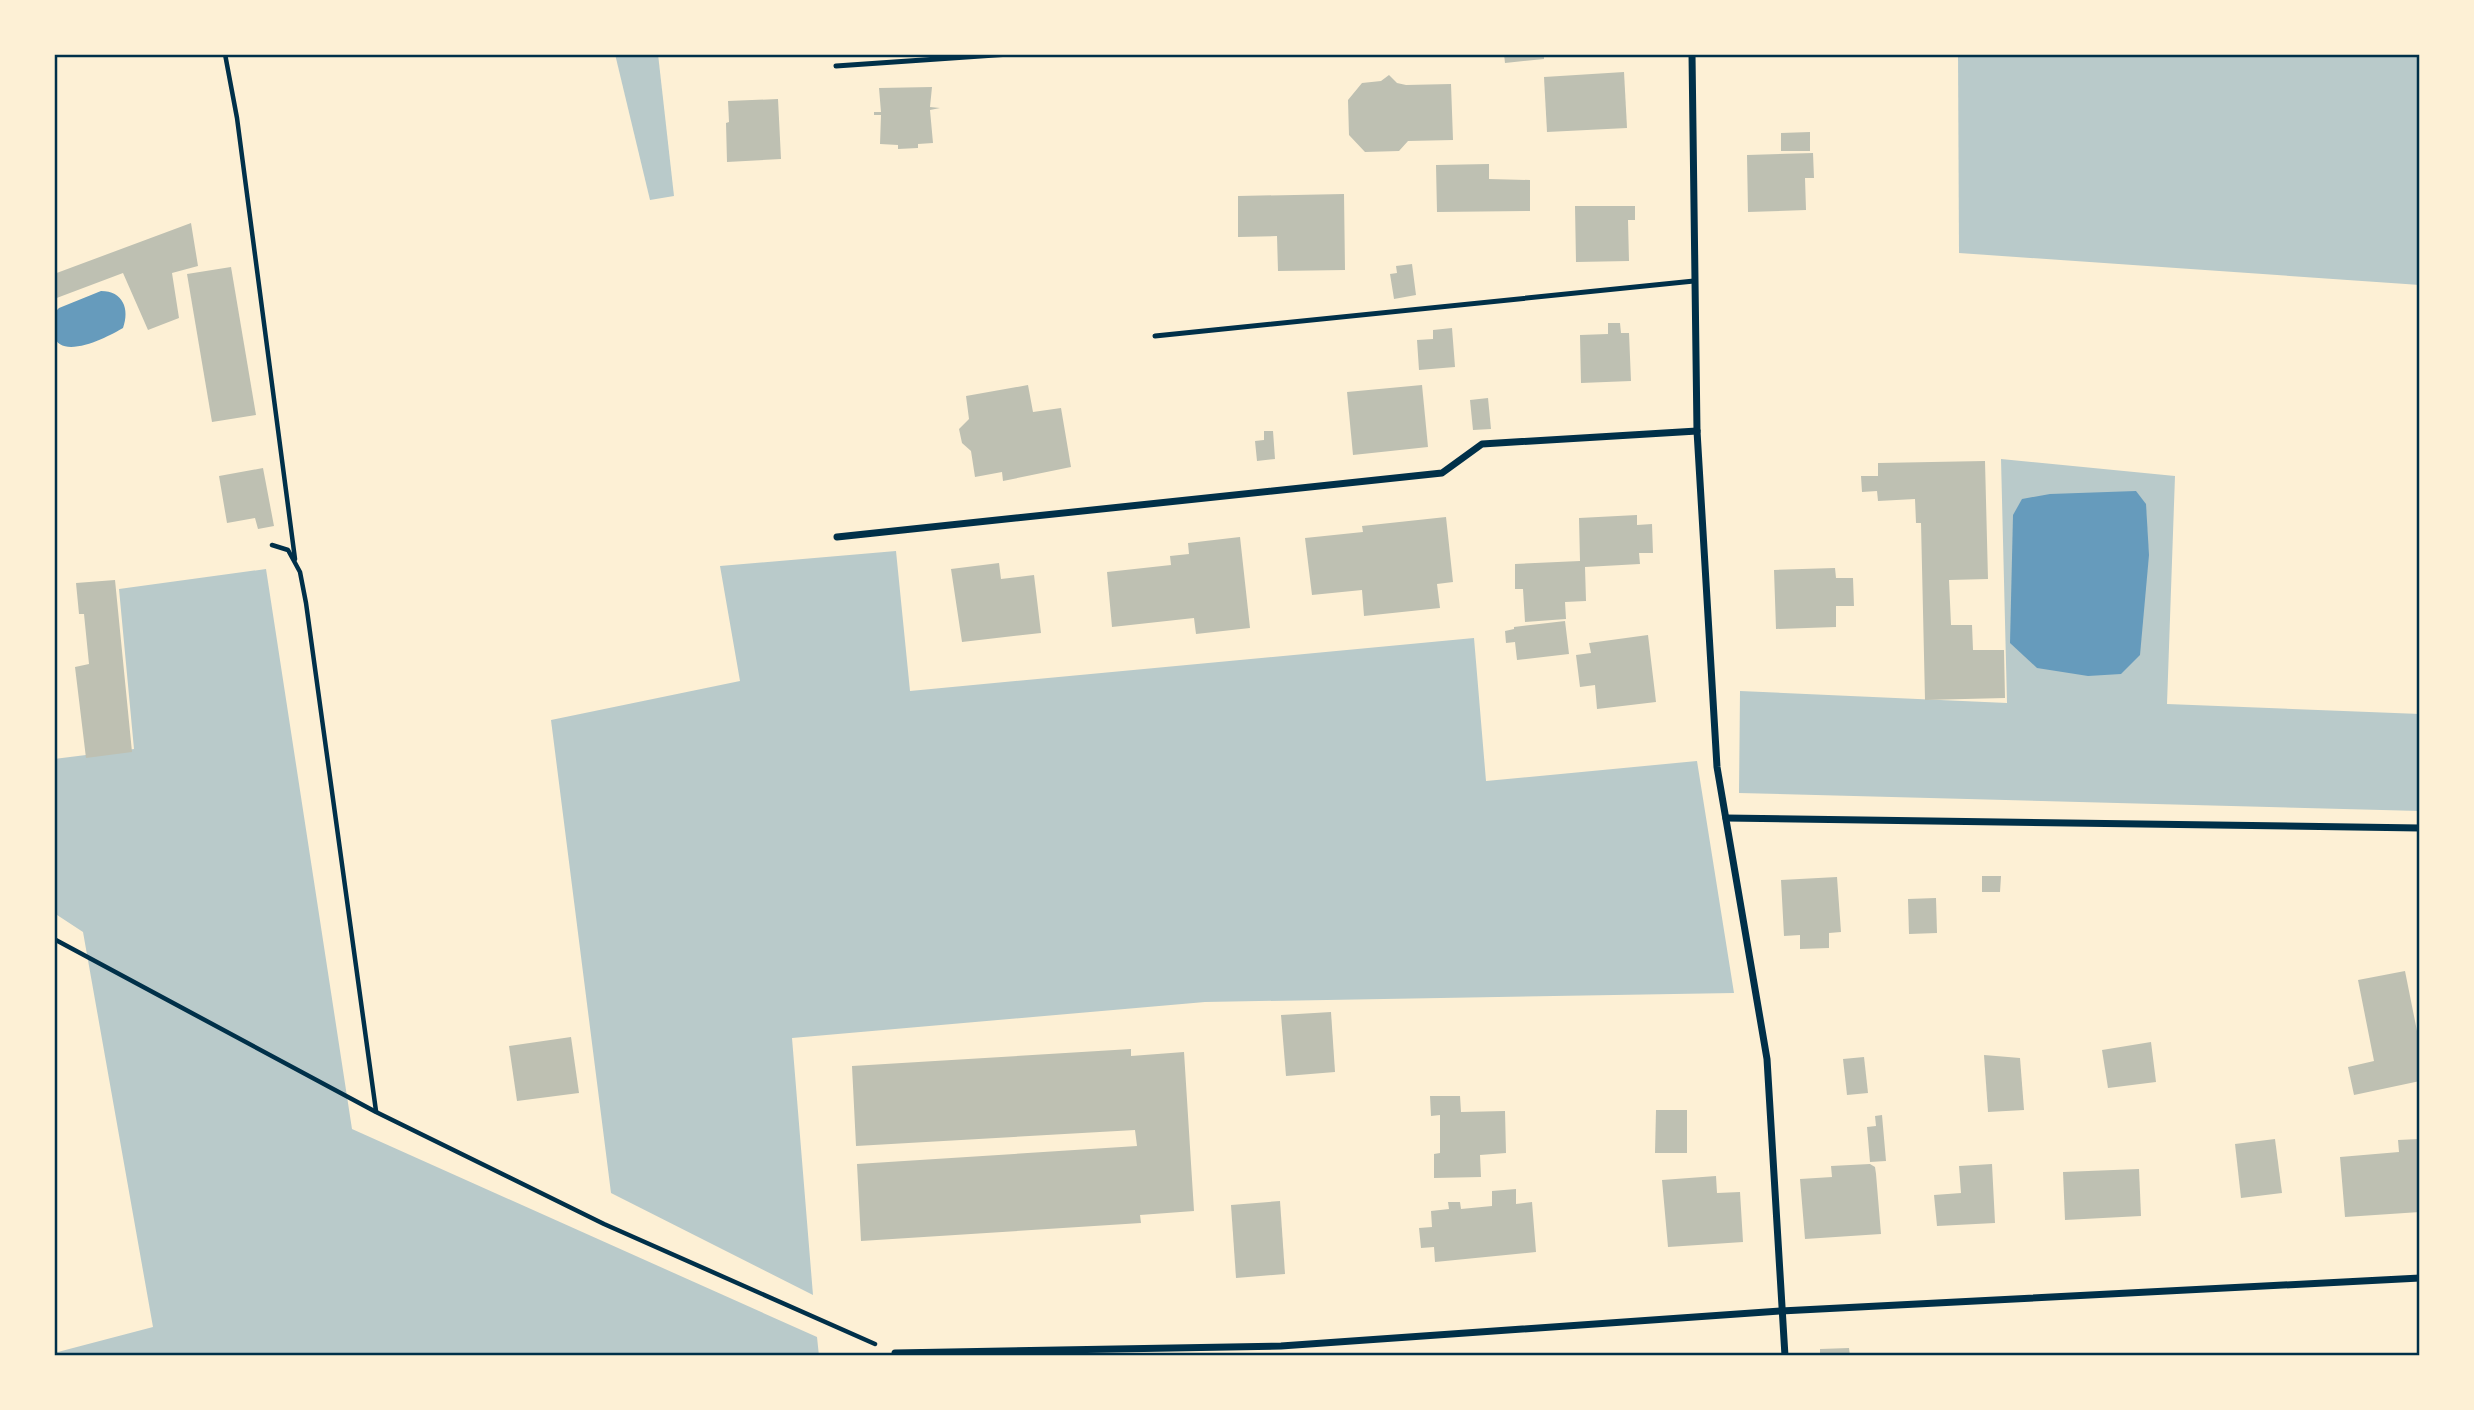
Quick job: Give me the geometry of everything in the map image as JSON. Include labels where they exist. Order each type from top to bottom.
[{"type":"street","points":[[1692,54],[1697,431],[1717,768],[1767,1059],[1785,1356]]},
{"type":"street","points":[[837,537],[1442,473],[1482,444],[1697,431]]},
{"type":"street","points":[[1726,818],[2420,828]]},
{"type":"street","points":[[894,1354],[1280,1346],[1781,1311],[2420,1279]]},
{"type":"lane","points":[[836,66],[1010,54]]},
{"type":"lane","points":[[1155,336],[1694,281]]},
{"type":"path","points":[[225,54],[239,131],[295,564]]},
{"type":"path","points":[[272,545],[288,550],[300,572],[306,603],[376,1112]]},
{"type":"path","points":[[54,939],[376,1112],[604,1224],[894,1354]]},
{"type":"shaded area","points":[[615,54],[658,54],[674,196],[650,200]]},
{"type":"shaded area","points":[[1958,54],[2420,54],[2420,285],[1959,253]]},
{"type":"shaded area","points":[[2001,459],[2175,476],[2167,704],[2420,714],[2420,811],[1739,793],[1740,691],[2007,703]]},
{"type":"shaded area","points":[[896,551],[910,691],[1474,638],[1486,781],[1697,761],[1734,993],[1205,1002],[792,1038],[813,1295],[611,1193],[551,720],[740,681],[720,566]]},
{"type":"shaded area","points":[[266,569],[352,1129],[817,1337],[819,1356],[54,1356],[54,1353],[153,1327],[83,932],[54,913],[54,759],[134,749],[119,589]]},
{"type":"water","points":[[101,291],[115,294],[123,302],[126,314],[123,328],[86,345],[75,347],[58,343],[54,335],[54,313],[59,308]]},
{"type":"water","points":[[2136,491],[2146,504],[2149,555],[2140,655],[2121,674],[2088,676],[2037,668],[2010,643],[2013,515],[2022,499],[2050,494]]},
{"type":"building","points":[[1504,54],[1544,54],[1544,59],[1505,63]]},
{"type":"building","points":[[1624,72],[1627,128],[1547,132],[1544,77]]},
{"type":"building","points":[[1389,75],[1397,83],[1406,85],[1451,84],[1453,140],[1408,141],[1399,151],[1365,152],[1349,135],[1348,100],[1362,83],[1381,81]]},
{"type":"building","points":[[932,87],[930,107],[940,108],[930,110],[933,143],[918,144],[918,148],[898,149],[898,145],[880,144],[881,115],[874,115],[874,112],[881,112],[879,88]]},
{"type":"building","points":[[778,99],[781,159],[727,162],[728,101]]},
{"type":"building","points":[[1810,132],[1810,151],[1781,151],[1781,133]]},
{"type":"building","points":[[1813,153],[1814,178],[1805,178],[1806,210],[1748,212],[1747,155]]},
{"type":"building","points":[[1489,164],[1489,179],[1530,180],[1530,211],[1437,212],[1436,165]]},
{"type":"building","points":[[1344,194],[1345,270],[1278,271],[1277,236],[1238,237],[1238,196]]},
{"type":"building","points":[[1575,206],[1635,206],[1635,220],[1628,220],[1629,261],[1576,262]]},
{"type":"building","points":[[191,223],[198,266],[172,273],[179,318],[148,330],[123,273],[54,299],[54,274]]},
{"type":"building","points":[[1412,264],[1416,295],[1394,299],[1390,274],[1397,273],[1396,266]]},
{"type":"building","points":[[231,267],[256,415],[212,422],[187,274]]},
{"type":"building","points":[[1608,323],[1620,323],[1621,333],[1629,333],[1631,381],[1581,383],[1580,335],[1608,334]]},
{"type":"building","points":[[1452,328],[1455,367],[1419,370],[1417,340],[1433,339],[1433,330]]},
{"type":"building","points":[[1028,385],[1033,412],[1061,408],[1071,467],[1003,481],[1002,472],[975,477],[971,451],[962,443],[959,429],[969,419],[966,396]]},
{"type":"building","points":[[1422,385],[1428,447],[1353,455],[1347,392]]},
{"type":"building","points":[[1488,398],[1491,429],[1473,430],[1470,400]]},
{"type":"building","points":[[1264,431],[1273,431],[1275,459],[1257,461],[1255,441],[1264,440]]},
{"type":"building","points":[[1985,461],[1988,579],[1949,580],[1951,625],[1972,625],[1973,650],[2004,650],[2005,698],[1925,700],[1921,523],[1916,523],[1915,499],[1878,501],[1877,491],[1862,492],[1861,476],[1878,476],[1878,463]]},
{"type":"building","points":[[263,468],[274,526],[258,529],[255,518],[227,523],[219,476]]},
{"type":"building","points":[[1637,515],[1637,525],[1652,524],[1653,553],[1639,553],[1640,564],[1585,567],[1586,601],[1565,602],[1566,619],[1525,622],[1523,589],[1515,589],[1515,564],[1580,561],[1579,518]]},
{"type":"building","points":[[1446,517],[1453,582],[1437,584],[1440,608],[1364,616],[1362,590],[1312,595],[1305,538],[1363,532],[1362,526]]},
{"type":"building","points":[[1240,537],[1250,628],[1196,634],[1194,618],[1112,627],[1107,572],[1171,565],[1170,556],[1189,554],[1188,543]]},
{"type":"building","points":[[999,563],[1001,579],[1034,575],[1041,633],[962,642],[951,569]]},
{"type":"building","points":[[1835,568],[1836,578],[1853,578],[1854,606],[1836,606],[1836,627],[1776,629],[1774,570]]},
{"type":"building","points":[[115,580],[132,752],[86,758],[75,667],[89,664],[84,614],[79,614],[76,583]]},
{"type":"building","points":[[1565,621],[1569,654],[1517,660],[1515,642],[1506,643],[1505,631],[1514,627]]},
{"type":"building","points":[[1648,635],[1656,702],[1597,709],[1595,685],[1580,687],[1576,655],[1591,653],[1589,643]]},
{"type":"building","points":[[1982,876],[2001,876],[2000,892],[1982,892]]},
{"type":"building","points":[[1837,877],[1841,932],[1829,933],[1829,948],[1800,949],[1800,935],[1784,936],[1781,880]]},
{"type":"building","points":[[1936,898],[1937,933],[1909,934],[1908,899]]},
{"type":"building","points":[[2405,971],[2420,1046],[2420,1081],[2354,1095],[2348,1067],[2374,1061],[2358,980]]},
{"type":"building","points":[[1331,1012],[1335,1072],[1286,1076],[1281,1015]]},
{"type":"building","points":[[571,1037],[579,1093],[517,1101],[509,1046]]},
{"type":"building","points":[[2151,1042],[2156,1082],[2108,1088],[2102,1050]]},
{"type":"building","points":[[1131,1049],[1131,1056],[1184,1052],[1194,1211],[1140,1215],[1141,1223],[861,1241],[857,1164],[1137,1146],[1135,1130],[856,1146],[852,1066]]},
{"type":"building","points":[[1984,1055],[2020,1058],[2024,1110],[1988,1112]]},
{"type":"building","points":[[1864,1057],[1868,1093],[1847,1095],[1843,1059]]},
{"type":"building","points":[[1430,1096],[1460,1096],[1461,1112],[1505,1111],[1506,1153],[1480,1155],[1481,1177],[1434,1178],[1434,1154],[1440,1153],[1440,1115],[1431,1116]]},
{"type":"building","points":[[1656,1110],[1687,1110],[1687,1153],[1655,1153]]},
{"type":"building","points":[[1882,1115],[1886,1161],[1870,1162],[1867,1127],[1876,1126],[1875,1116]]},
{"type":"building","points":[[2275,1139],[2282,1193],[2241,1198],[2235,1144]]},
{"type":"building","points":[[2419,1139],[2420,1212],[2345,1217],[2340,1157],[2399,1152],[2398,1140]]},
{"type":"building","points":[[1870,1164],[1875,1167],[1881,1234],[1805,1239],[1800,1179],[1832,1177],[1831,1166]]},
{"type":"building","points":[[1992,1164],[1995,1223],[1937,1226],[1934,1195],[1961,1193],[1959,1166]]},
{"type":"building","points":[[2139,1169],[2141,1216],[2065,1220],[2063,1172]]},
{"type":"building","points":[[1716,1176],[1717,1193],[1740,1192],[1743,1242],[1668,1247],[1662,1180]]},
{"type":"building","points":[[1516,1189],[1516,1204],[1532,1202],[1536,1252],[1435,1262],[1434,1247],[1421,1248],[1419,1228],[1432,1227],[1431,1211],[1449,1209],[1448,1202],[1460,1202],[1461,1209],[1492,1206],[1492,1191]]},
{"type":"building","points":[[1280,1201],[1285,1274],[1236,1278],[1231,1205]]},
{"type":"building","points":[[1849,1348],[1850,1356],[1820,1356],[1820,1349]]}]
